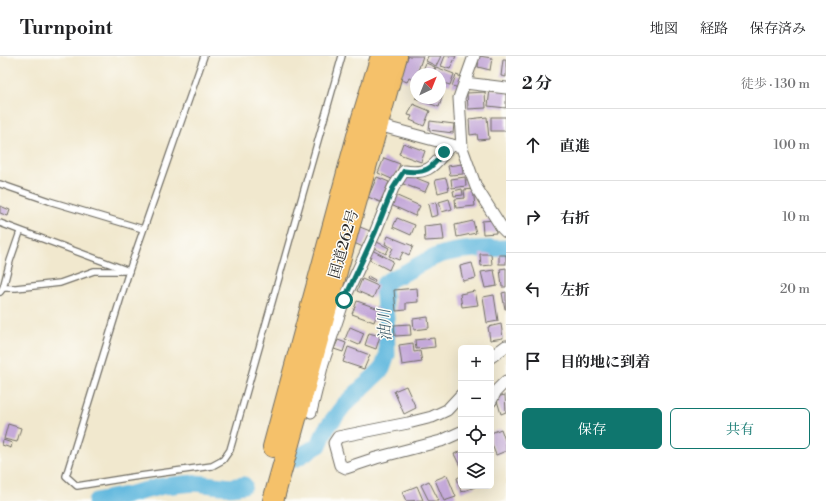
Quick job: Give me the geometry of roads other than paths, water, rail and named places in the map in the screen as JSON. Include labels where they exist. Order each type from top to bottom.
[{"type":"highway","name":"国道262号","points":[[272,501],[369,123],[381,56]]},
{"type":"highway","name":"国道262号","points":[[259,501],[369,123],[397,56]]},
{"type":"street","points":[[474,56],[460,98],[462,148],[476,187],[506,232]]},
{"type":"street","points":[[465,83],[506,88]]},
{"type":"street","points":[[369,123],[462,148]]},
{"type":"street","points":[[310,412],[323,364],[344,300],[375,233],[393,188],[404,171],[425,171],[435,164],[451,145]]},
{"type":"street","points":[[494,355],[506,346]]},
{"type":"street","points":[[494,395],[506,381]]},
{"type":"street","points":[[458,398],[447,410],[432,417],[338,437],[334,443],[340,465],[346,468],[376,458],[441,442],[458,434]]},
{"type":"lane","points":[[204,56],[129,271],[66,476],[77,486],[212,466],[223,460],[230,450],[342,56]]},
{"type":"lane","points":[[0,184],[49,201],[143,229]]},
{"type":"lane","points":[[0,223],[20,232],[129,271]]},
{"type":"lane","points":[[20,232],[2,290],[60,283],[94,271],[129,271]]},
{"type":"waterway","name":"油川","points":[[295,459],[319,445],[326,429],[344,405],[382,369],[387,355],[383,285],[391,279],[441,254],[469,249],[506,248]]},
{"type":"waterway","name":"油川","points":[[96,501],[163,486],[195,483],[231,487],[244,485]]}]
